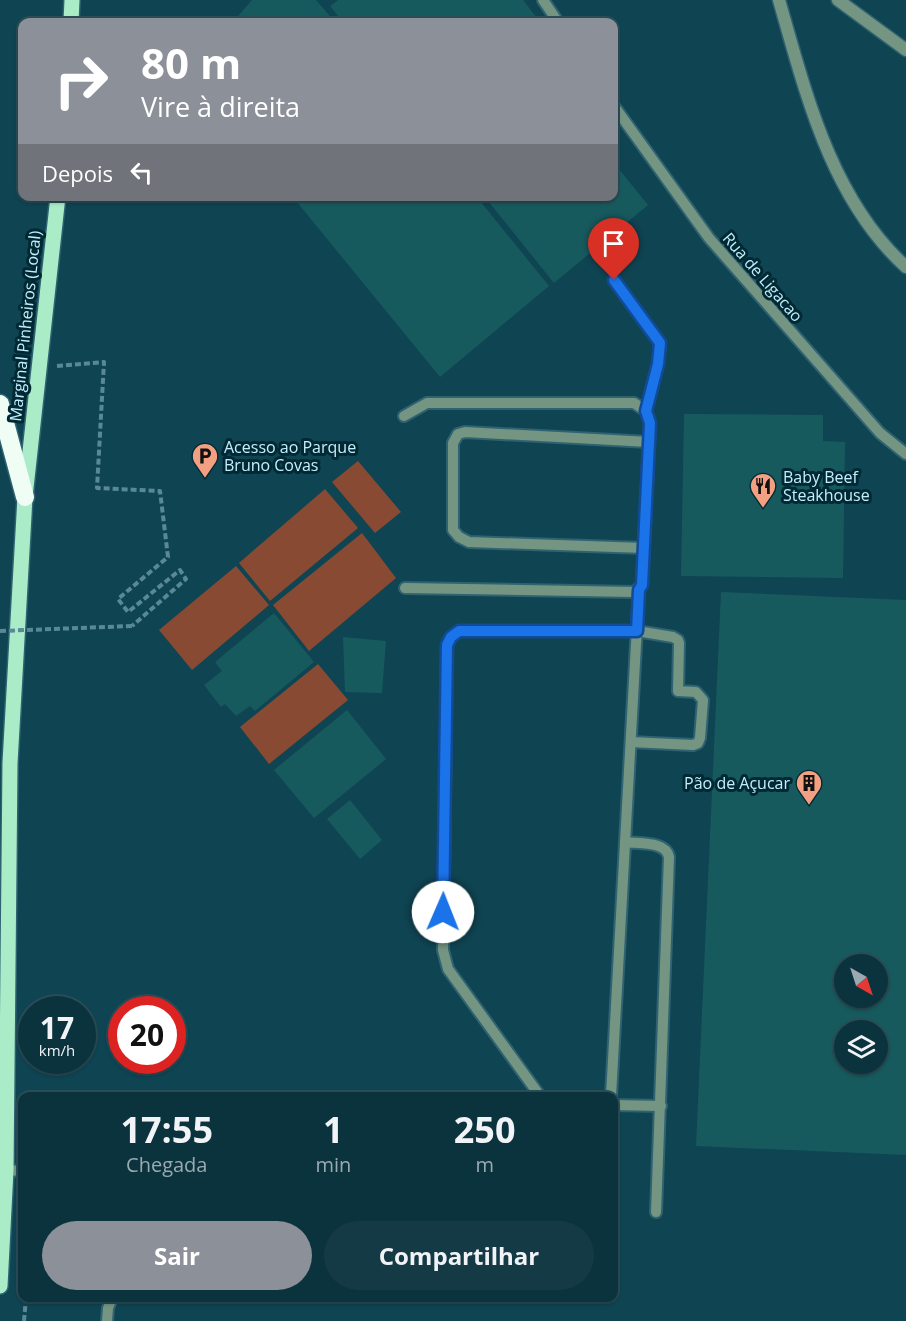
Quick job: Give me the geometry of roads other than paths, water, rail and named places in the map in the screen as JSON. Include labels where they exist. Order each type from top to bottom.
[{"type":"highway","points":[[0,404],[25,497]]},
{"type":"main road","points":[[71,18],[72,0]]},
{"type":"main road","name":"Marginal Pinheiros (Local)","points":[[0,1286],[6,1170],[10,762],[25,497],[57,201]]},
{"type":"street","points":[[779,0],[799,71],[835,169],[868,227],[886,249],[906,267]]},
{"type":"street","points":[[838,0],[906,50]]},
{"type":"lane","points":[[543,0],[555,18]]},
{"type":"lane","name":"Rua de Ligacao","points":[[618,112],[709,238],[880,434],[906,454]]},
{"type":"lane","points":[[611,1092],[639,590],[642,585],[644,548],[650,423],[646,411],[658,364],[660,343],[614,280]]},
{"type":"lane","points":[[404,416],[427,403],[634,403],[646,411]]},
{"type":"lane","points":[[644,548],[469,542],[459,537],[453,530],[453,443],[458,434],[465,432],[649,442]]},
{"type":"lane","points":[[405,588],[635,592],[639,590]]},
{"type":"lane","points":[[537,1092],[448,969],[442,950],[447,645],[451,637],[459,631],[637,631],[673,637],[678,640],[678,692],[696,692],[703,700],[698,743],[693,745],[631,742]]},
{"type":"lane","points":[[625,842],[662,847],[668,851],[669,857],[656,1212]]},
{"type":"lane","points":[[618,1105],[661,1106]]},
{"type":"lane","points":[[6,1170],[18,1171]]},
{"type":"lane","points":[[107,1321],[110,1302]]},
{"type":"place","name":"Acesso ao Parque Bruno Covas","points":[[205,479]]},
{"type":"place","name":"Baby Beef Steakhouse","points":[[763,509]]},
{"type":"place","name":"Pão de Açucar","points":[[809,806]]}]
